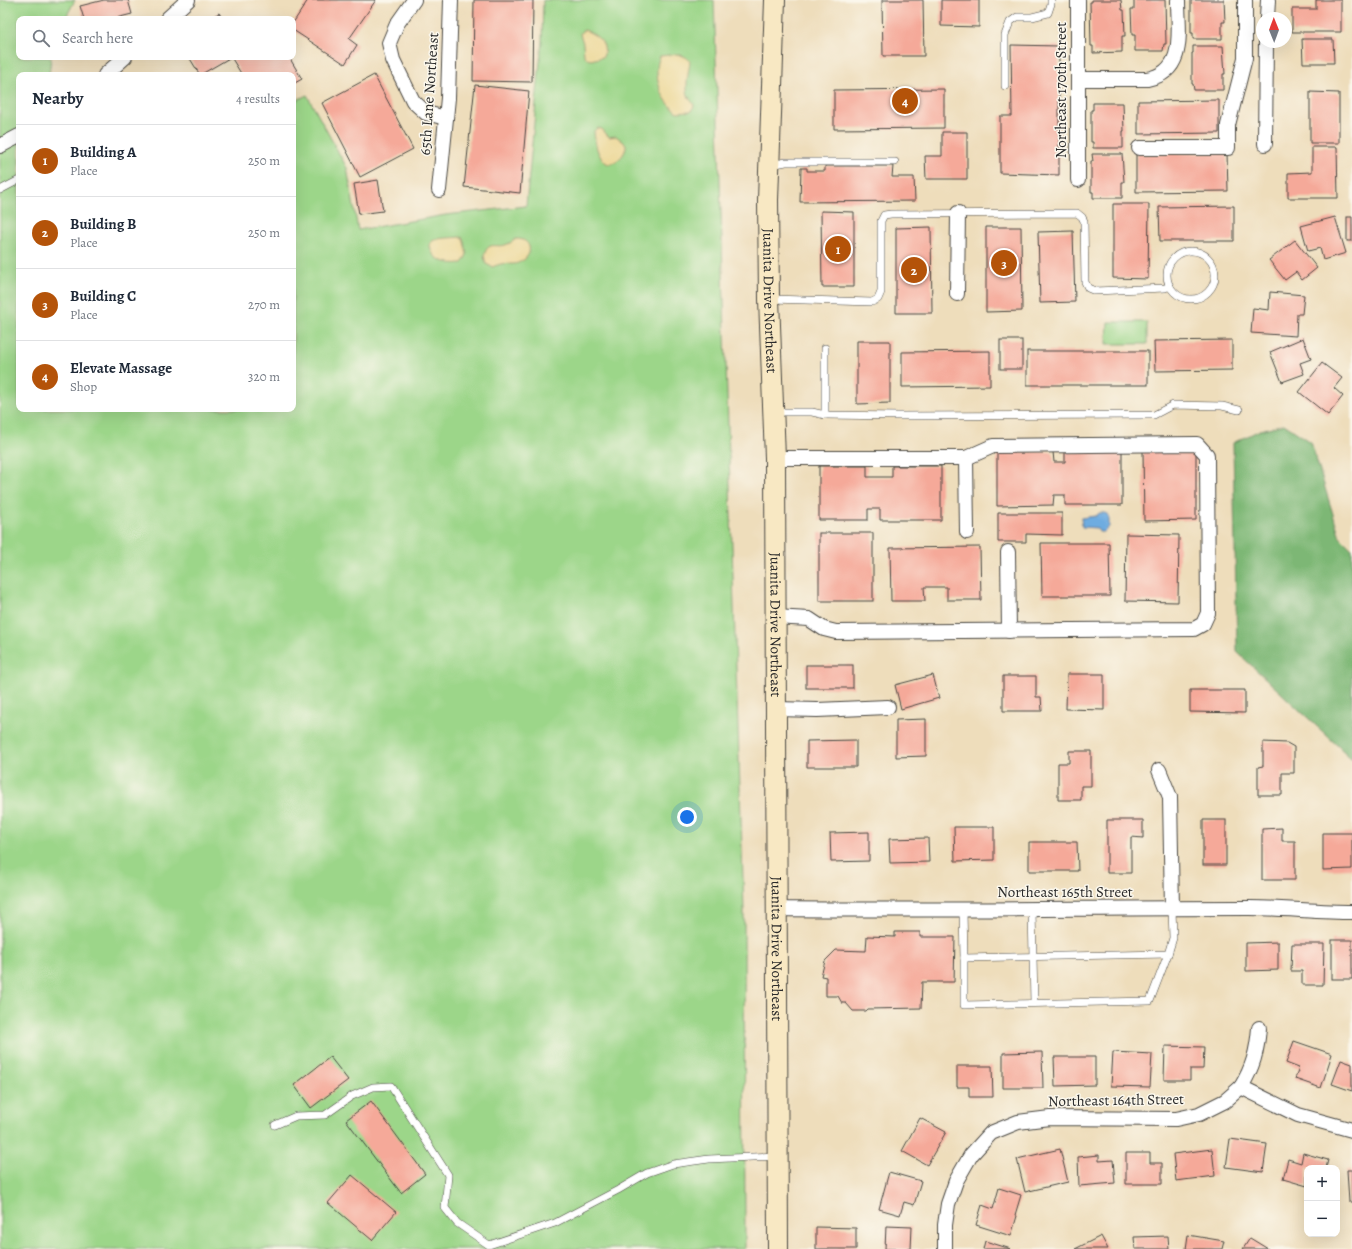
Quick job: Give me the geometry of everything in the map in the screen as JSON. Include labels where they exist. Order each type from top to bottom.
[{"type":"main road","name":"Juanita Drive Northeast","points":[[775,0],[768,200],[772,412],[775,458],[778,1249]]},
{"type":"street","points":[[170,16],[188,0]]},
{"type":"street","points":[[414,0],[397,24],[390,43],[393,60],[414,101],[426,113],[446,118]]},
{"type":"street","name":"65th Lane Northeast","points":[[439,190],[446,118],[451,0]]},
{"type":"street","name":"Northeast 170th Street","points":[[1078,0],[1078,180]]},
{"type":"street","points":[[1078,79],[1146,79],[1154,78],[1164,73],[1176,58],[1179,47],[1178,0]]},
{"type":"street","points":[[1139,148],[1228,148],[1228,125],[1245,58],[1245,0]]},
{"type":"street","points":[[1267,12],[1268,0]]},
{"type":"street","points":[[1265,144],[1266,48]]},
{"type":"street","points":[[108,72],[122,60]]},
{"type":"street","points":[[0,146],[16,138]]},
{"type":"street","points":[[958,213],[958,294]]},
{"type":"street","points":[[775,458],[966,458],[993,446],[1197,444],[1207,455],[1208,613],[1203,624],[1194,629],[836,632],[824,629],[809,619],[776,618]]},
{"type":"street","points":[[966,458],[967,532]]},
{"type":"street","points":[[1008,552],[1009,631]]},
{"type":"street","points":[[776,709],[817,710],[888,707]]},
{"type":"street","points":[[1159,770],[1170,797],[1172,909]]},
{"type":"street","name":"Northeast 165th Street","points":[[777,909],[1032,910],[1252,908],[1352,912]]},
{"type":"street","name":"Northeast 164th Street","points":[[945,1249],[945,1225],[948,1204],[956,1181],[971,1155],[991,1133],[1018,1122],[1050,1118],[1176,1119],[1199,1114],[1225,1101],[1241,1087],[1250,1072],[1258,1049],[1259,1028]]},
{"type":"street","points":[[1241,1087],[1298,1115],[1332,1126],[1352,1130]]},
{"type":"lane","points":[[1005,86],[1005,35],[1010,22],[1017,17],[1032,17],[1048,13],[1052,4],[1051,0]]},
{"type":"lane","points":[[769,165],[786,162],[895,162]]},
{"type":"lane","points":[[0,190],[16,182]]},
{"type":"lane","points":[[769,299],[872,302],[878,299],[881,292],[881,221],[884,215],[958,213],[1076,213],[1082,217],[1084,221],[1085,282],[1088,288],[1095,291],[1165,288],[1170,286]]},
{"type":"lane","points":[[1196,251],[1205,255],[1215,270],[1215,280],[1212,289],[1205,295],[1196,299],[1187,299],[1178,296],[1170,286],[1167,271],[1171,262],[1178,255],[1186,252],[1196,251]]},
{"type":"lane","points":[[825,348],[825,415]]},
{"type":"lane","points":[[772,412],[812,412],[825,415],[1154,415],[1173,405],[1222,406],[1239,410]]},
{"type":"lane","points":[[963,910],[964,1005],[1150,1001],[1173,938],[1172,909]]},
{"type":"lane","points":[[1032,910],[1034,1003]]},
{"type":"lane","points":[[964,958],[1168,954]]},
{"type":"lane","points":[[275,1125],[296,1116],[325,1115],[352,1096],[373,1087],[391,1086],[448,1175],[444,1208],[458,1223],[489,1245],[555,1224],[647,1173],[673,1164],[709,1159],[778,1156]]},
{"type":"green space","points":[[0,0],[75,0],[67,16],[16,16],[16,60],[51,60],[49,72],[16,72],[16,412],[296,412],[296,100],[307,95],[347,168],[358,230],[446,215],[526,206],[542,41],[543,0],[714,0],[744,910],[745,1249],[0,1249]]},
{"type":"green space","points":[[1108,322],[1147,322],[1147,344],[1107,344]]},
{"type":"green space","points":[[1284,424],[1311,442],[1340,537],[1352,549],[1352,759],[1237,652],[1233,443],[1260,430]]},
{"type":"sand","points":[[585,30],[597,37],[603,44],[603,57],[591,60],[587,59],[584,55],[583,43],[580,34]]},
{"type":"sand","points":[[677,54],[689,59],[690,62],[687,87],[689,98],[694,106],[691,111],[677,112],[671,107],[662,94],[658,79],[657,71],[660,56]]},
{"type":"sand","points":[[597,128],[602,129],[609,137],[616,136],[626,144],[625,151],[615,162],[608,164],[601,158],[596,145],[594,131]]},
{"type":"sand","points":[[463,238],[467,254],[462,263],[446,262],[436,258],[433,254],[430,244],[434,239]]},
{"type":"sand","points":[[516,239],[521,239],[528,244],[529,251],[526,258],[516,264],[500,264],[492,267],[486,264],[484,256],[490,246],[506,245]]},
{"type":"water","points":[[1099,513],[1106,513],[1109,517],[1109,527],[1104,532],[1099,532],[1097,528],[1082,527],[1081,518],[1096,516]]},
{"type":"building","points":[[104,0],[128,0],[132,14],[124,16],[83,16],[80,6]]},
{"type":"building","points":[[308,0],[376,0],[349,39],[357,45],[345,64],[296,32],[296,18]]},
{"type":"building","points":[[474,0],[533,0],[532,82],[473,81]]},
{"type":"building","points":[[882,0],[923,0],[924,56],[883,56]]},
{"type":"building","points":[[941,0],[979,0],[979,27],[941,26]]},
{"type":"building","points":[[1092,0],[1121,0],[1122,10],[1124,10],[1125,36],[1122,36],[1122,52],[1093,53],[1093,46],[1091,46],[1090,2],[1092,2]]},
{"type":"building","points":[[1134,0],[1165,0],[1166,44],[1164,44],[1163,51],[1135,51],[1135,35],[1132,35],[1131,9],[1134,9]]},
{"type":"building","points":[[1191,0],[1224,0],[1225,22],[1222,22],[1222,39],[1193,39],[1193,33],[1191,33]]},
{"type":"building","points":[[1316,0],[1341,0],[1341,32],[1292,32],[1292,9],[1316,9]]},
{"type":"building","points":[[219,13],[221,16],[214,16]]},
{"type":"building","points":[[1302,39],[1333,39],[1334,63],[1303,63]]},
{"type":"building","points":[[1011,45],[1059,46],[1059,175],[1000,173],[1000,116],[1012,116]]},
{"type":"building","points":[[1193,46],[1223,46],[1225,74],[1223,74],[1223,90],[1194,90],[1192,84]]},
{"type":"building","points":[[191,60],[226,60],[205,72],[198,72]]},
{"type":"building","points":[[233,60],[291,60],[302,79],[296,82],[296,72],[240,72]]},
{"type":"building","points":[[374,75],[413,149],[360,177],[322,103]]},
{"type":"building","points":[[475,85],[529,91],[520,193],[464,187]]},
{"type":"building","points":[[944,89],[944,128],[834,129],[834,90]]},
{"type":"building","points":[[1310,92],[1339,93],[1339,143],[1310,143]]},
{"type":"building","points":[[1219,100],[1219,133],[1138,134],[1138,101]]},
{"type":"building","points":[[1093,103],[1123,103],[1123,148],[1093,148],[1093,142],[1091,142],[1091,110],[1093,110]]},
{"type":"building","points":[[942,132],[967,132],[967,179],[926,179],[925,156],[942,156]]},
{"type":"building","points":[[1312,147],[1337,147],[1338,198],[1288,198],[1288,173],[1312,172]]},
{"type":"building","points":[[1227,153],[1228,191],[1136,192],[1136,154]]},
{"type":"building","points":[[1092,154],[1122,154],[1124,182],[1122,182],[1122,198],[1093,198],[1093,192],[1091,192]]},
{"type":"building","points":[[825,166],[893,166],[892,177],[914,177],[915,201],[800,202],[801,168],[807,168],[807,171],[825,171]]},
{"type":"building","points":[[378,180],[383,211],[359,214],[354,184]]},
{"type":"building","points":[[1113,204],[1149,204],[1148,279],[1113,278]]},
{"type":"building","points":[[1234,206],[1234,241],[1160,241],[1159,207]]},
{"type":"building","points":[[821,211],[854,212],[854,287],[822,287]]},
{"type":"building","points":[[1335,217],[1346,253],[1323,260],[1320,248],[1308,251],[1301,226]]},
{"type":"building","points":[[1347,217],[1352,217],[1352,241],[1347,241]]},
{"type":"building","points":[[931,227],[932,313],[896,313],[896,228]]},
{"type":"building","points":[[986,227],[1021,227],[1022,311],[986,312]]},
{"type":"building","points":[[1073,231],[1075,302],[1040,303],[1038,232]]},
{"type":"building","points":[[1295,240],[1317,268],[1302,280],[1296,272],[1285,280],[1269,260]]},
{"type":"building","points":[[1270,292],[1304,295],[1302,314],[1297,314],[1296,336],[1251,333],[1253,308],[1269,310]]},
{"type":"building","points":[[1303,338],[1311,359],[1300,363],[1304,374],[1282,382],[1270,352]]},
{"type":"building","points":[[1000,340],[1022,340],[1022,369],[1000,369]]},
{"type":"building","points":[[1232,340],[1232,370],[1155,371],[1154,341]]},
{"type":"building","points":[[857,341],[890,341],[890,403],[857,404]]},
{"type":"building","points":[[990,351],[990,386],[902,387],[902,352]]},
{"type":"building","points":[[1027,351],[1148,351],[1148,385],[1027,385]]},
{"type":"building","points":[[1322,363],[1342,378],[1334,388],[1343,396],[1328,415],[1299,392]]},
{"type":"building","points":[[1122,451],[1122,505],[1065,505],[1065,495],[1054,495],[1053,505],[997,506],[997,452],[1053,452],[1054,462],[1065,462],[1065,452]]},
{"type":"building","points":[[1143,451],[1196,451],[1196,520],[1144,521]]},
{"type":"building","points":[[819,466],[867,466],[867,477],[892,477],[892,466],[941,466],[941,520],[880,520],[880,509],[868,509],[868,520],[819,520]]},
{"type":"building","points":[[998,513],[1062,513],[1062,535],[1026,534],[1026,542],[998,542]]},
{"type":"building","points":[[819,533],[873,533],[873,601],[819,601]]},
{"type":"building","points":[[1126,534],[1179,535],[1178,602],[1125,601]]},
{"type":"building","points":[[1041,543],[1109,543],[1110,596],[1042,596]]},
{"type":"building","points":[[980,547],[981,600],[947,600],[947,587],[924,587],[925,601],[891,601],[890,548]]},
{"type":"building","points":[[806,665],[853,665],[853,688],[806,688]]},
{"type":"building","points":[[1067,674],[1104,674],[1104,710],[1066,709]]},
{"type":"building","points":[[933,675],[939,698],[901,709],[895,685]]},
{"type":"building","points":[[1003,676],[1036,676],[1036,697],[1041,697],[1042,711],[1003,711]]},
{"type":"building","points":[[1190,690],[1245,690],[1245,713],[1190,712]]},
{"type":"building","points":[[926,719],[926,756],[896,757],[896,720]]},
{"type":"building","points":[[856,740],[856,767],[807,767],[807,741]]},
{"type":"building","points":[[1263,742],[1287,743],[1294,747],[1294,773],[1282,773],[1282,795],[1258,795],[1258,767],[1263,766]]},
{"type":"building","points":[[1069,751],[1091,751],[1091,786],[1081,786],[1081,800],[1058,800],[1058,763],[1069,763]]},
{"type":"building","points":[[1107,820],[1143,820],[1143,838],[1131,837],[1131,873],[1107,873]]},
{"type":"building","points":[[1203,820],[1226,820],[1226,865],[1203,865]]},
{"type":"building","points":[[954,827],[994,827],[994,860],[955,861]]},
{"type":"building","points":[[1282,828],[1282,841],[1295,841],[1295,880],[1262,880],[1262,829]]},
{"type":"building","points":[[869,832],[869,861],[831,862],[830,833]]},
{"type":"building","points":[[1323,833],[1352,833],[1352,869],[1323,870]]},
{"type":"building","points":[[928,838],[929,862],[890,863],[889,839]]},
{"type":"building","points":[[1029,842],[1077,842],[1078,871],[1029,871]]},
{"type":"building","points":[[895,932],[920,932],[920,937],[955,937],[954,982],[922,982],[921,1008],[868,1009],[866,1011],[853,1011],[846,1003],[842,1003],[838,996],[826,996],[826,977],[821,976],[825,961],[836,950],[866,951],[867,936],[895,937]]},
{"type":"building","points":[[1332,940],[1352,940],[1352,979],[1332,979]]},
{"type":"building","points":[[1278,942],[1278,970],[1246,971],[1246,943]]},
{"type":"building","points":[[1292,944],[1324,944],[1323,985],[1302,985],[1302,971],[1291,971]]},
{"type":"building","points":[[1294,1041],[1332,1054],[1321,1088],[1295,1079],[1299,1068],[1286,1063]]},
{"type":"building","points":[[1165,1046],[1204,1047],[1203,1069],[1190,1069],[1190,1080],[1164,1080]]},
{"type":"building","points":[[1042,1052],[1043,1088],[1003,1088],[1003,1053]]},
{"type":"building","points":[[1113,1052],[1152,1054],[1150,1087],[1111,1086]]},
{"type":"building","points":[[330,1057],[348,1080],[311,1108],[294,1085]]},
{"type":"building","points":[[1054,1057],[1095,1057],[1095,1085],[1055,1086]]},
{"type":"building","points":[[1341,1060],[1352,1064],[1352,1091],[1332,1084]]},
{"type":"building","points":[[957,1066],[992,1066],[993,1097],[969,1097],[969,1087],[957,1087]]},
{"type":"building","points":[[371,1101],[425,1174],[401,1193],[346,1120]]},
{"type":"building","points":[[920,1118],[946,1132],[927,1165],[902,1151]]},
{"type":"building","points":[[1230,1139],[1267,1144],[1263,1172],[1226,1167]]},
{"type":"building","points":[[1060,1149],[1068,1182],[1025,1192],[1017,1159]]},
{"type":"building","points":[[1212,1149],[1215,1176],[1176,1181],[1173,1154]]},
{"type":"building","points":[[1126,1153],[1150,1153],[1150,1163],[1162,1163],[1162,1184],[1126,1184]]},
{"type":"building","points":[[1303,1153],[1328,1160],[1327,1165],[1304,1165],[1304,1185],[1283,1179],[1288,1159],[1301,1163]]},
{"type":"building","points":[[1099,1155],[1099,1161],[1113,1160],[1115,1183],[1079,1186],[1078,1157]]},
{"type":"building","points":[[1347,1170],[1352,1170],[1352,1202],[1349,1202]]},
{"type":"building","points":[[889,1172],[921,1181],[914,1205],[904,1202],[900,1215],[879,1209]]},
{"type":"building","points":[[352,1175],[396,1212],[372,1240],[328,1203]]},
{"type":"building","points":[[999,1188],[1021,1195],[1011,1236],[976,1225],[982,1205],[993,1209]]},
{"type":"building","points":[[886,1226],[912,1227],[911,1249],[885,1249]]},
{"type":"building","points":[[816,1227],[856,1228],[856,1249],[816,1249]]},
{"type":"building","points":[[1188,1235],[1224,1241],[1222,1249],[1186,1249]]},
{"type":"building","points":[[1101,1236],[1108,1249],[1075,1249]]},
{"type":"building","points":[[1168,1236],[1169,1249],[1135,1249],[1134,1237]]},
{"type":"building","points":[[1250,1238],[1268,1249],[1243,1249]]},
{"type":"building","points":[[985,1241],[1011,1249],[983,1249]]},
{"type":"place","name":"Elevate Massage","points":[[905,101]]},
{"type":"place","name":"Building A","points":[[838,249]]},
{"type":"place","name":"Building C","points":[[1004,263]]},
{"type":"place","name":"Building B","points":[[914,270]]}]
